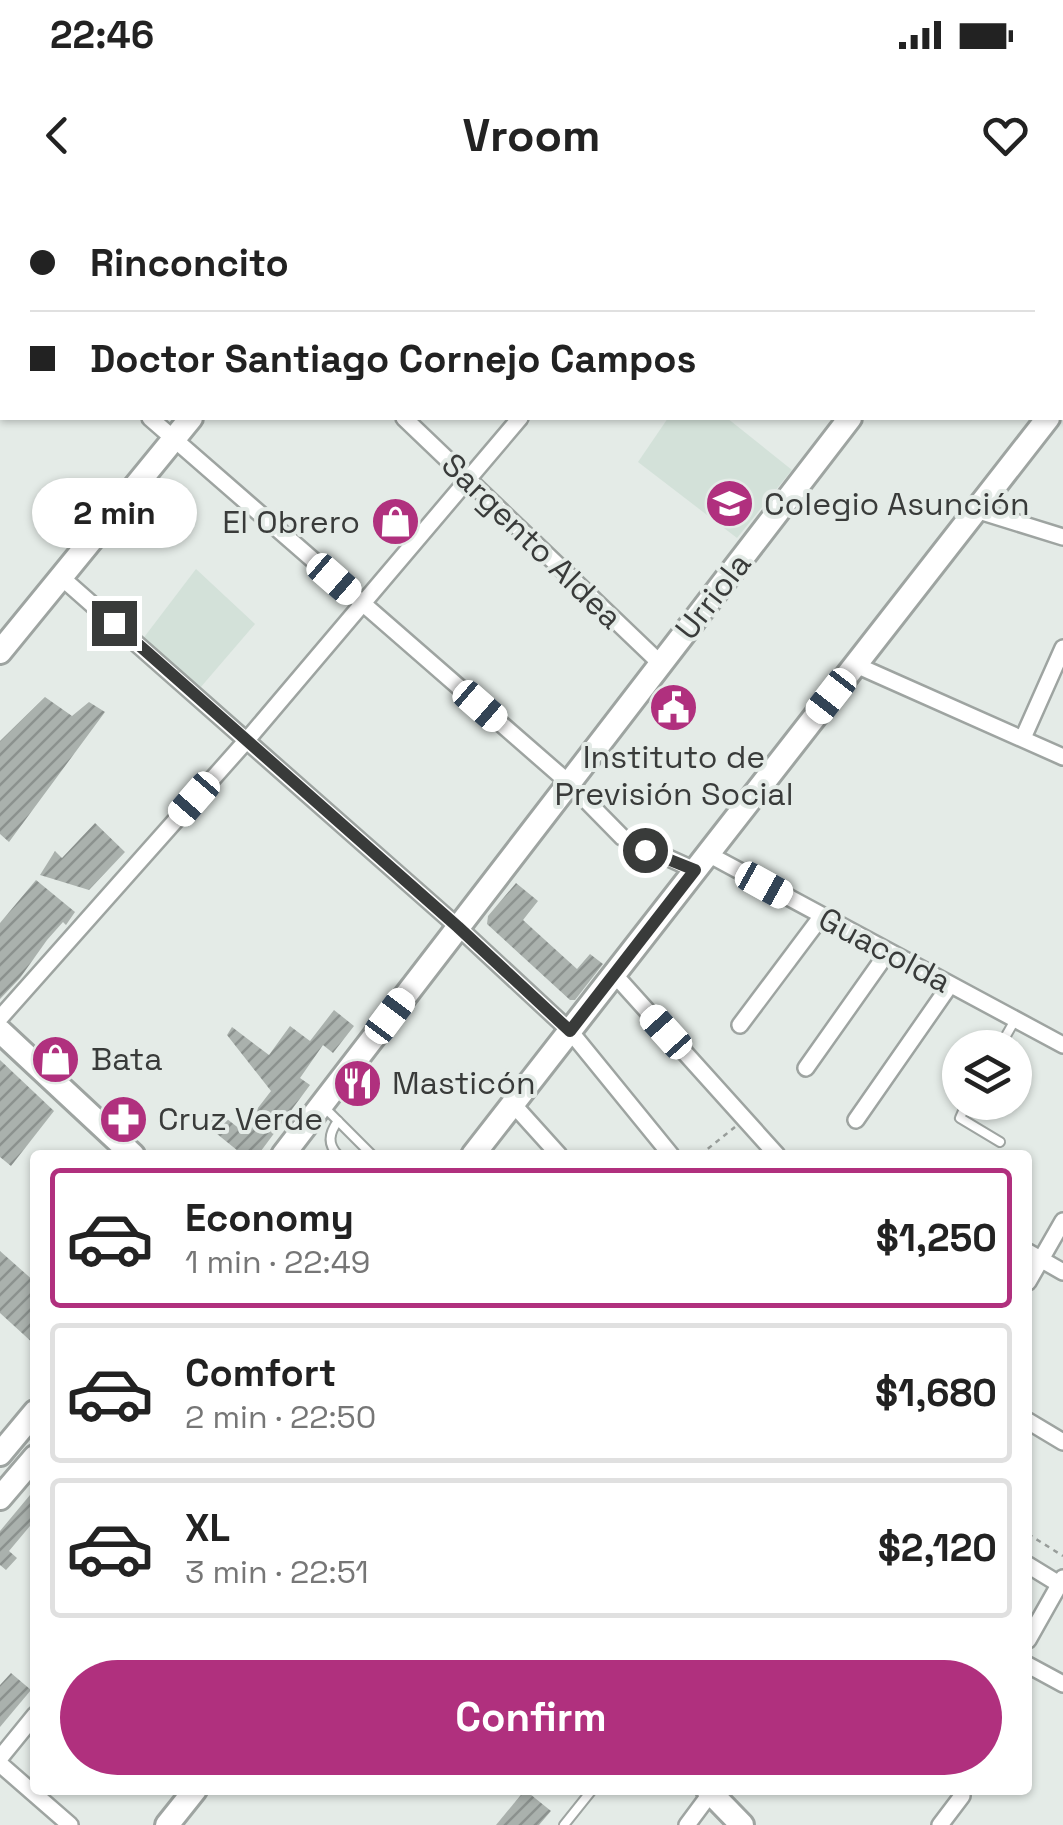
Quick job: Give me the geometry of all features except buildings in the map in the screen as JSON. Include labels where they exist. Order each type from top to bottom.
[{"type":"main road","points":[[0,652],[189,420]]},
{"type":"main road","name":"Urriola","points":[[289,1150],[330,1113],[458,927],[848,420]]},
{"type":"main road","points":[[477,1150],[1046,420]]},
{"type":"main road","points":[[0,1031],[128,1150]]},
{"type":"main road","points":[[30,1416],[5,1437],[30,1447]]},
{"type":"main road","points":[[0,1498],[30,1463]]},
{"type":"main road","points":[[167,1825],[191,1795]]},
{"type":"main road","points":[[715,1795],[742,1825]]},
{"type":"street","name":"Guacolda","points":[[152,420],[569,784],[622,837],[702,862],[821,916],[1063,1045]]},
{"type":"street","name":"Sargento Aldea","points":[[406,420],[661,664]]},
{"type":"street","points":[[0,1018],[247,740],[518,420]]},
{"type":"street","points":[[976,510],[1063,537]]},
{"type":"street","points":[[60,577],[458,927],[570,1031],[667,1150]]},
{"type":"street","points":[[1022,738],[1063,648]]},
{"type":"street","points":[[856,665],[1063,757]]},
{"type":"street","points":[[740,1025],[821,916]]},
{"type":"street","points":[[806,1068],[888,952]]},
{"type":"street","points":[[614,974],[773,1150]]},
{"type":"street","points":[[856,1120],[950,985]]},
{"type":"street","points":[[513,1104],[554,1150]]},
{"type":"street","points":[[1063,1221],[1034,1256],[1063,1272]]},
{"type":"street","points":[[1032,1423],[1062,1439]]},
{"type":"street","points":[[1032,1566],[1061,1581],[1032,1633]]},
{"type":"street","points":[[1032,1667],[1063,1684]]},
{"type":"street","points":[[30,1722],[0,1761],[30,1788]]},
{"type":"street","points":[[37,1795],[70,1825]]},
{"type":"street","points":[[688,1825],[708,1795]]},
{"type":"street","points":[[940,1825],[962,1796]]},
{"type":"lane","points":[[1009,1030],[1015,1020]]},
{"type":"lane","points":[[330,1113],[334,1150]]},
{"type":"lane","points":[[330,1113],[367,1150]]},
{"type":"lane","points":[[963,1120],[1000,1142]]},
{"type":"lane","points":[[564,1825],[588,1795]]},
{"type":"path","points":[[706,1150],[744,1120]]},
{"type":"path","points":[[1032,1537],[1063,1556]]},
{"type":"shaded area","name":"Colegio Asunción","points":[[667,420],[730,420],[792,470],[737,538],[638,462]]},
{"type":"shaded area","points":[[196,569],[255,624],[200,688],[142,640]]},
{"type":"place","name":"Colegio Asunción","points":[[729,504]]},
{"type":"place","name":"El Obrero","points":[[395,522]]},
{"type":"place","name":"Instituto de Previsión Social","points":[[674,707]]},
{"type":"place","name":"Bata","points":[[56,1059]]},
{"type":"place","name":"Masticón","points":[[357,1083]]},
{"type":"place","name":"Cruz Verde","points":[[123,1119]]},
{"type":"route","points":[[114,623],[570,1031],[695,870],[645,850]]}]
